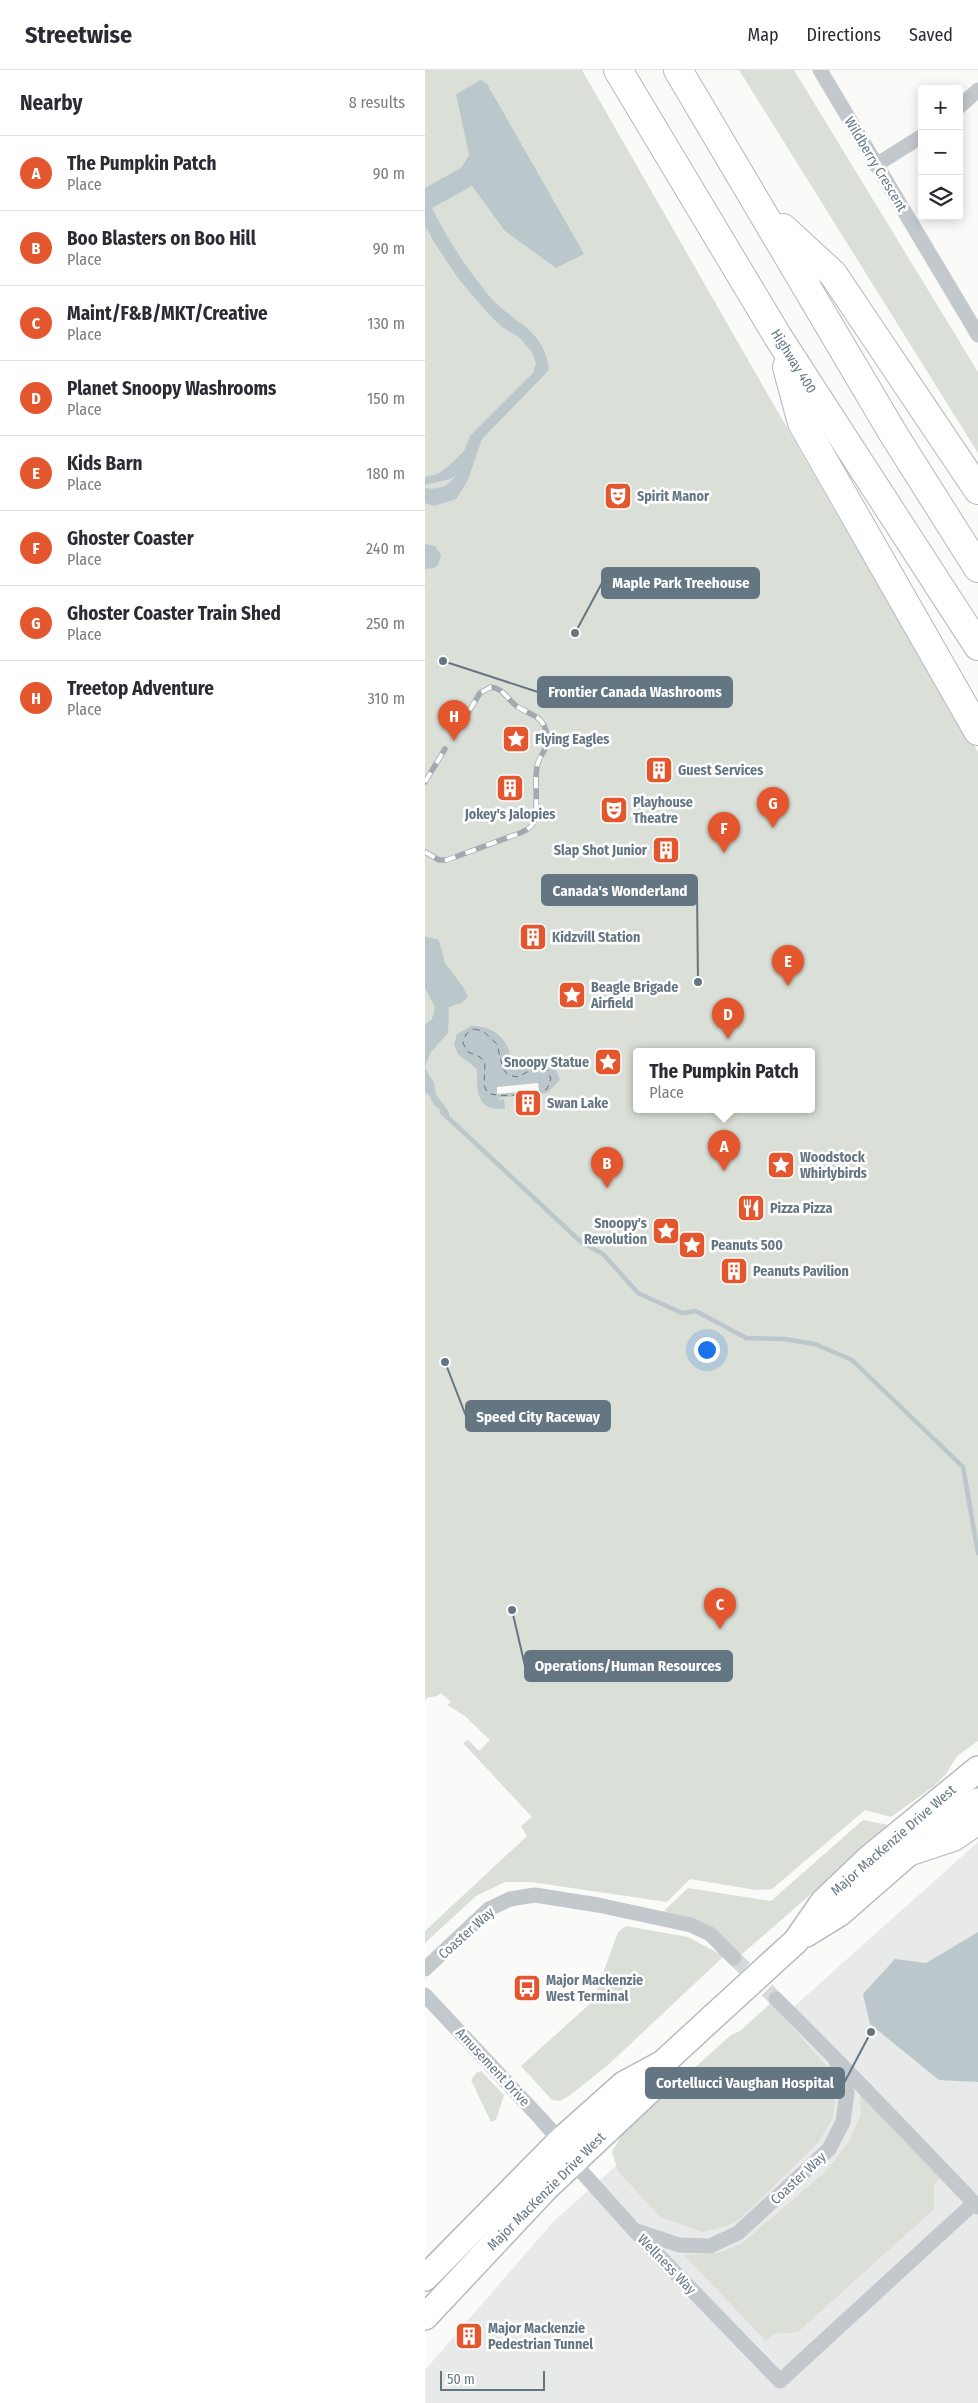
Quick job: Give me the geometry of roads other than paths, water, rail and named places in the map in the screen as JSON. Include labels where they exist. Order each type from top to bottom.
[{"type":"highway","name":"Highway 400","points":[[618,70],[778,337],[978,646]]},
{"type":"highway","points":[[678,70],[894,435],[978,568]]},
{"type":"highway","points":[[760,207],[833,274],[978,490]]},
{"type":"highway","points":[[778,337],[802,422],[978,731]]},
{"type":"highway","points":[[911,1851],[953,1837],[978,1820]]},
{"type":"main road","name":"Major MacKenzie Drive West","points":[[796,1941],[830,1896],[876,1853],[978,1769]]},
{"type":"main road","name":"Major MacKenzie Drive West","points":[[425,2278],[561,2141],[624,2084],[663,2063],[796,1941],[840,1913],[911,1851],[978,1801]]},
{"type":"main road","name":"Major MacKenzie Drive West","points":[[425,2317],[546,2188],[649,2091],[663,2063]]},
{"type":"street","name":"Wildberry Crescent","points":[[819,70],[978,335]]},
{"type":"street","points":[[963,103],[978,90]]},
{"type":"street","points":[[876,165],[918,139]]},
{"type":"street","name":"Coaster Way","points":[[425,1969],[489,1909],[510,1899],[535,1896],[598,1905],[691,1925],[710,1934],[734,1958]]},
{"type":"street","name":"Amusement Drive","points":[[425,1995],[561,2141]]},
{"type":"street","name":"Coaster Way","points":[[634,2230],[679,2245],[710,2246],[738,2233],[829,2149],[843,2122],[847,2093],[836,2061],[776,1999]]},
{"type":"street","points":[[836,2061],[860,2082],[976,2205]]},
{"type":"street","name":"Wellness Way","points":[[561,2141],[573,2162],[634,2230],[780,2380],[976,2205]]},
{"type":"waterway","points":[[442,1112],[581,1242],[603,1254],[638,1293],[682,1313],[696,1311],[746,1338],[784,1339],[815,1344],[852,1360],[963,1467],[978,1553]]},
{"type":"tunnel","points":[[734,1958],[776,1999]]},
{"type":"railway","points":[[425,852],[439,860],[447,860],[527,830],[534,821],[537,767],[547,742],[546,731],[539,718],[522,710],[500,690],[491,687],[480,693],[457,731]]},
{"type":"railway","points":[[425,782],[445,749]]},
{"type":"place","name":"Spirit Manor","points":[[618,496]]},
{"type":"place","name":"Maple Park Treehouse","points":[[575,633]]},
{"type":"place","name":"Frontier Canada Washrooms","points":[[443,661]]},
{"type":"place","name":"Flying Eagles","points":[[516,739]]},
{"type":"place","name":"Treetop Adventure","points":[[454,741]]},
{"type":"place","name":"Guest Services","points":[[659,770]]},
{"type":"place","name":"Jokey's Jalopies","points":[[510,788]]},
{"type":"place","name":"Playhouse Theatre","points":[[614,810]]},
{"type":"place","name":"Ghoster Coaster Train Shed","points":[[773,828]]},
{"type":"place","name":"Slap Shot Junior","points":[[666,850]]},
{"type":"place","name":"Ghoster Coaster","points":[[724,853]]},
{"type":"place","name":"Kidzvill Station","points":[[533,937]]},
{"type":"place","name":"Canada's Wonderland","points":[[698,982]]},
{"type":"place","name":"Kids Barn","points":[[788,986]]},
{"type":"place","name":"Beagle Brigade Airfield","points":[[572,995]]},
{"type":"place","name":"Planet Snoopy Washrooms","points":[[728,1039]]},
{"type":"place","name":"Snoopy Statue","points":[[608,1062]]},
{"type":"place","name":"Swan Lake","points":[[528,1103]]},
{"type":"place","name":"Woodstock Whirlybirds","points":[[781,1165]]},
{"type":"place","name":"The Pumpkin Patch","points":[[724,1171]]},
{"type":"place","name":"Boo Blasters on Boo Hill","points":[[607,1188]]},
{"type":"place","name":"Pizza Pizza","points":[[751,1208]]},
{"type":"place","name":"Snoopy's Revolution","points":[[666,1231]]},
{"type":"place","name":"Peanuts 500","points":[[692,1245]]},
{"type":"place","name":"Peanuts Pavilion","points":[[734,1271]]},
{"type":"place","name":"Speed City Raceway","points":[[445,1362]]},
{"type":"place","name":"Operations/Human Resources","points":[[512,1610]]},
{"type":"place","name":"Maint/F&B/MKT/Creative","points":[[720,1629]]},
{"type":"place","name":"Major Mackenzie West Terminal","points":[[527,1988]]},
{"type":"place","name":"Cortellucci Vaughan Hospital","points":[[871,2032]]},
{"type":"place","name":"Major Mackenzie Pedestrian Tunnel","points":[[469,2336]]}]
